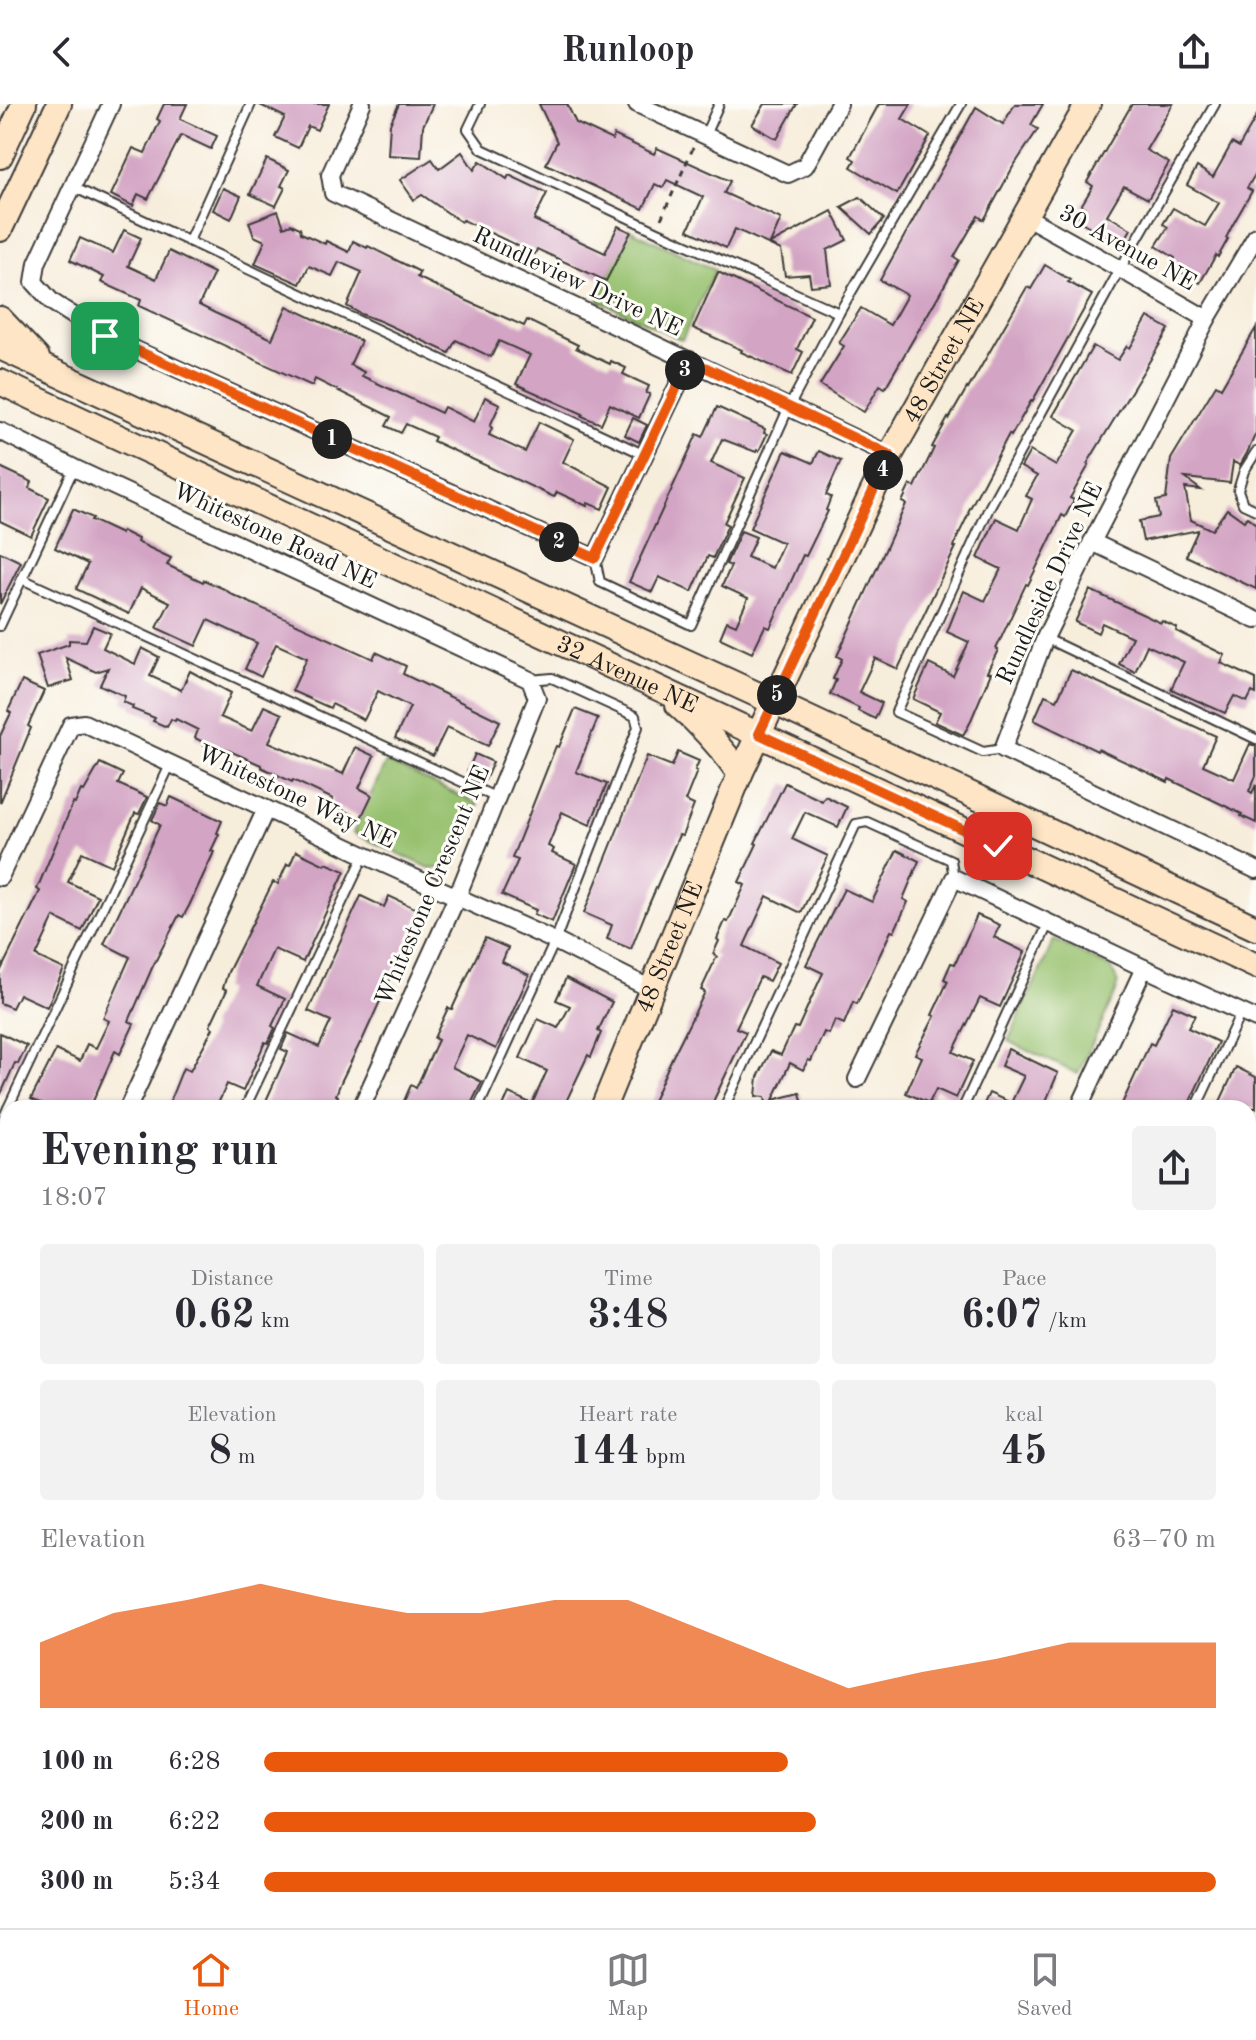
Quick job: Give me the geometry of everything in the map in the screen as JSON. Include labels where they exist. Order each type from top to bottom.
[{"type":"main road","points":[[0,156],[24,104]]},
{"type":"main road","points":[[0,229],[59,104]]},
{"type":"main road","name":"48 Street NE","points":[[606,1100],[740,774],[890,455],[1088,104]]},
{"type":"main road","points":[[0,319],[47,368]]},
{"type":"main road","name":"32 Avenue NE","points":[[0,347],[774,702],[1256,928]]},
{"type":"main road","name":"32 Avenue NE","points":[[0,382],[1256,966]]},
{"type":"main road","points":[[655,686],[696,720],[740,774]]},
{"type":"street","points":[[111,104],[37,263],[34,282],[52,302],[105,336],[595,558],[690,360]]},
{"type":"street","name":"Rundleview Drive NE","points":[[362,104],[330,175],[333,193],[890,455]]},
{"type":"street","points":[[637,104],[788,174],[805,166],[839,104]]},
{"type":"street","name":"30 Avenue NE","points":[[1025,216],[1207,319]]},
{"type":"street","name":"Rundleside Drive NE","points":[[1003,749],[1045,638],[1092,542],[1207,319],[1256,236]]},
{"type":"street","name":"Whitestone Road NE","points":[[0,431],[530,680]]},
{"type":"street","points":[[1092,542],[1256,620]]},
{"type":"street","name":"Whitestone Crescent NE","points":[[365,1100],[457,897],[537,698],[530,680]]},
{"type":"street","name":"Whitestone Way NE","points":[[0,877],[71,725],[84,723],[555,941],[653,990]]},
{"type":"street","points":[[1003,749],[1256,870]]},
{"type":"street","points":[[132,1100],[266,809]]},
{"type":"street","points":[[857,1079],[954,878],[1249,1016]]},
{"type":"street","points":[[1083,1100],[1144,968]]},
{"type":"lane","points":[[189,241],[251,104]]},
{"type":"lane","points":[[480,104],[468,129],[482,149],[839,313]]},
{"type":"lane","points":[[705,135],[719,104]]},
{"type":"lane","points":[[595,558],[600,582],[691,625],[789,407],[839,313],[961,104]]},
{"type":"lane","points":[[1003,749],[983,752],[896,712],[989,508],[1215,104]]},
{"type":"lane","points":[[73,187],[645,455]]},
{"type":"lane","points":[[1256,452],[1244,471],[1238,490],[1243,504],[1256,510]]},
{"type":"lane","points":[[0,626],[74,468]]},
{"type":"lane","points":[[22,579],[497,798]]},
{"type":"lane","points":[[1045,638],[1256,739]]},
{"type":"lane","points":[[482,1100],[555,941],[638,727],[635,716],[552,678],[530,680]]},
{"type":"lane","points":[[12,1100],[171,763]]},
{"type":"lane","points":[[728,1100],[856,824],[867,822],[951,860],[954,878]]},
{"type":"lane","points":[[249,1100],[364,855]]},
{"type":"lane","points":[[967,1100],[1049,922]]},
{"type":"lane","points":[[1201,1100],[1249,1016]]},
{"type":"path","points":[[656,231],[694,144],[705,135]]},
{"type":"green space","points":[[629,229],[715,270],[682,340],[598,300]]},
{"type":"green space","points":[[386,762],[478,804],[454,861],[446,867],[432,869],[353,833]]},
{"type":"green space","points":[[1054,940],[1111,968],[1118,982],[1078,1074],[1008,1041]]},
{"type":"building","points":[[164,104],[187,104],[180,119],[217,136],[211,149],[181,135],[148,199],[138,194],[133,206],[111,195],[133,148],[145,153],[160,121],[157,119]]},
{"type":"building","points":[[258,104],[329,104],[317,130],[308,126],[298,148],[275,137],[285,117]]},
{"type":"building","points":[[399,104],[433,104],[423,126],[421,157],[388,155],[390,124]]},
{"type":"building","points":[[539,104],[567,104],[576,123],[612,140],[614,135],[654,154],[657,148],[730,181],[724,193],[781,219],[770,244],[832,211],[847,240],[827,250],[831,284],[811,286],[809,274],[785,276],[781,250],[735,229],[726,248],[688,230],[703,197],[667,180],[663,188],[655,184],[643,209],[546,164],[557,142]]},
{"type":"building","points":[[765,104],[797,104],[777,139],[752,125]]},
{"type":"building","points":[[879,104],[911,104],[902,119],[930,136],[897,194],[851,167],[855,160],[850,157]]},
{"type":"building","points":[[1015,104],[1043,104],[1031,125],[1038,129],[984,220],[978,216],[954,257],[959,260],[885,388],[880,385],[864,412],[820,385],[844,346],[839,343],[861,308],[890,325],[907,295],[880,280],[976,107],[1003,124]]},
{"type":"building","points":[[1132,104],[1173,104],[1146,150],[1169,163],[1148,199],[1124,186],[1107,215],[1131,229],[1122,245],[1076,219],[1093,186],[1087,182]]},
{"type":"building","points":[[1256,117],[1256,173],[1247,188],[1252,191],[1218,257],[1216,255],[1200,283],[1170,266],[1175,258],[1156,246],[1168,227],[1163,224],[1173,208],[1205,226],[1219,203],[1187,185],[1197,167],[1213,177],[1232,143],[1239,147]]},
{"type":"building","points":[[462,152],[474,170],[480,161],[507,179],[509,175],[547,193],[534,220],[605,253],[618,226],[631,232],[606,281],[537,249],[535,254],[463,220],[461,222],[422,195],[414,200],[400,180],[432,159],[439,169]]},
{"type":"building","points":[[267,159],[289,170],[276,206],[250,194]]},
{"type":"building","points":[[223,188],[241,196],[231,219],[213,210]]},
{"type":"building","points":[[860,197],[884,219],[871,234],[841,207]]},
{"type":"building","points":[[278,211],[284,227],[291,224],[300,228],[301,233],[349,252],[353,241],[368,246],[420,272],[417,277],[463,299],[524,326],[527,320],[578,345],[576,348],[626,368],[623,374],[649,386],[646,393],[650,394],[639,418],[610,404],[601,424],[516,384],[530,355],[499,341],[491,357],[456,340],[449,353],[361,314],[347,306],[362,272],[339,262],[332,276],[309,266],[300,284],[255,264],[265,241],[254,236],[249,222]]},
{"type":"building","points":[[124,230],[141,238],[128,266],[156,279],[169,251],[214,273],[199,305],[215,313],[272,339],[287,306],[361,341],[350,365],[364,372],[362,376],[441,413],[444,407],[474,422],[485,397],[500,404],[489,435],[525,452],[539,422],[574,439],[563,462],[612,487],[602,509],[588,503],[587,506],[557,492],[554,497],[433,441],[435,437],[406,424],[401,433],[386,426],[391,417],[315,379],[312,386],[139,306],[141,300],[101,282],[104,277],[70,260],[80,238],[113,253]]},
{"type":"building","points":[[1045,265],[1092,295],[1032,402],[1011,436],[1009,434],[968,512],[956,547],[898,669],[875,658],[859,692],[882,703],[875,719],[830,694],[842,659],[837,656],[906,504],[902,502],[910,485],[915,487],[948,418],[1027,287],[1031,289]]},
{"type":"building","points":[[718,272],[812,317],[797,349],[803,352],[792,375],[693,328]]},
{"type":"building","points":[[1148,317],[1169,329],[1087,464],[1070,498],[1074,500],[1065,517],[1062,515],[1026,584],[996,649],[987,672],[991,673],[969,725],[963,735],[935,722],[940,712],[913,699],[929,664],[953,676],[969,642],[947,632],[964,591],[985,601],[1001,569],[978,558],[996,518],[1019,529],[1032,499],[1026,496],[1037,476],[1021,467],[1030,451],[1056,466],[1077,430],[1053,416],[1093,346],[1118,360],[1127,346],[1130,348]]},
{"type":"building","points":[[1256,328],[1256,433],[1240,465],[1233,462],[1230,483],[1185,478],[1201,490],[1185,488],[1191,520],[1212,530],[1227,509],[1244,521],[1247,517],[1256,524],[1256,589],[1186,556],[1198,530],[1143,541],[1139,521],[1159,517],[1156,501],[1166,499],[1171,459],[1216,385],[1221,388]]},
{"type":"building","points":[[717,407],[765,429],[764,433],[767,434],[756,452],[722,439],[711,463],[745,478],[724,523],[728,525],[713,558],[708,556],[692,592],[659,577],[652,592],[629,582],[697,434],[703,437]]},
{"type":"building","points":[[633,418],[647,425],[639,442],[625,435]]},
{"type":"building","points":[[785,451],[813,463],[819,451],[841,461],[826,495],[831,497],[828,511],[806,556],[803,555],[770,628],[765,626],[752,653],[720,638],[727,621],[736,625],[748,598],[722,586],[731,566],[726,564],[741,531],[756,537],[747,557],[772,568],[783,543],[750,528]]},
{"type":"building","points":[[0,467],[32,482],[29,488],[49,498],[31,536],[0,521]]},
{"type":"building","points":[[73,509],[121,534],[122,531],[138,539],[137,542],[171,558],[167,565],[203,582],[373,659],[376,652],[406,666],[403,674],[500,721],[488,746],[447,727],[433,756],[395,738],[410,707],[378,691],[364,720],[332,704],[330,708],[292,691],[307,658],[276,644],[261,677],[245,669],[257,643],[208,620],[196,646],[157,628],[170,602],[141,588],[129,614],[76,589],[88,564],[55,548]]},
{"type":"building","points":[[0,552],[21,562],[0,604]]},
{"type":"building","points":[[1090,590],[1177,628],[1176,631],[1225,655],[1221,663],[1256,679],[1256,694],[1252,692],[1247,702],[1234,696],[1225,713],[1171,689],[1184,662],[1147,645],[1135,672],[1119,664],[1132,637],[1102,623],[1098,633],[1075,622]]},
{"type":"building","points":[[93,626],[110,633],[103,648],[135,664],[142,648],[159,657],[150,676],[181,690],[190,671],[231,693],[220,717],[252,731],[264,706],[282,714],[269,742],[343,774],[355,747],[374,756],[359,788],[372,795],[361,818],[331,805],[333,799],[261,765],[221,747],[218,752],[204,745],[195,738],[198,730],[176,719],[171,719],[167,727],[153,721],[155,718],[132,709],[133,706],[123,702],[125,696],[100,685],[108,668],[96,672],[66,658],[73,680],[48,688],[37,655],[69,644],[69,640],[86,641]]},
{"type":"building","points":[[1071,670],[1216,736],[1203,765],[1234,779],[1250,744],[1256,746],[1256,776],[1249,791],[1252,793],[1256,785],[1256,823],[1169,779],[1168,782],[1097,751],[1034,720],[1045,695],[1057,700]]},
{"type":"building","points":[[22,681],[44,691],[0,803],[0,736]]},
{"type":"building","points":[[575,709],[598,718],[576,772],[607,784],[590,825],[562,812],[548,846],[554,849],[552,853],[576,864],[552,922],[534,914],[536,910],[502,895],[518,860],[512,858],[556,746],[559,747]]},
{"type":"building","points":[[678,752],[699,761],[685,801],[694,805],[631,949],[607,939],[612,925],[584,913],[647,756],[672,766]]},
{"type":"building","points":[[475,754],[493,762],[485,780],[467,772]]},
{"type":"building","points":[[100,763],[123,774],[118,784],[147,797],[139,814],[135,813],[112,866],[82,852],[68,882],[98,896],[82,931],[54,917],[36,956],[64,969],[47,1007],[19,994],[12,1008],[0,1003],[0,972],[40,891],[37,889],[73,803],[81,790],[84,791]]},
{"type":"building","points":[[785,783],[822,801],[825,796],[847,807],[838,827],[805,812],[792,839],[828,856],[801,913],[767,896],[744,946],[778,963],[769,981],[760,977],[736,1028],[746,1032],[714,1100],[654,1100],[705,992],[701,990],[717,956],[713,954],[719,941],[717,939],[745,885],[739,882]]},
{"type":"building","points":[[171,797],[222,821],[211,851],[214,852],[189,906],[183,917],[179,915],[152,968],[129,1021],[134,1024],[120,1054],[115,1051],[94,1100],[31,1099],[56,1050],[80,1061],[87,1044],[96,1048],[109,1021],[103,1018],[130,957],[104,944],[160,825],[152,820],[160,803],[167,806]]},
{"type":"building","points":[[897,850],[919,861],[903,899],[908,902],[844,1024],[835,1020],[829,1034],[824,1032],[811,1061],[808,1060],[803,1070],[790,1063],[773,1100],[756,1096],[758,1077],[771,1051],[781,1055],[794,1027],[798,1028],[823,973],[806,965],[844,889],[872,902]]},
{"type":"building","points":[[296,851],[345,871],[303,962],[274,949],[257,986],[285,999],[268,1043],[265,1042],[243,1091],[227,1084],[220,1100],[170,1100],[183,1068],[190,1071],[213,1028],[210,1026],[227,990],[223,988],[228,972],[273,882],[278,884],[287,864],[290,865]]},
{"type":"building","points":[[361,896],[384,907],[389,896],[421,911],[341,1082],[336,1100],[266,1100],[288,1052],[281,1049],[288,1033],[319,1047],[331,1021],[308,1011]]},
{"type":"building","points":[[977,915],[1000,925],[994,937],[1025,952],[1000,1007],[980,998],[953,1052],[973,1061],[956,1098],[936,1089],[930,1100],[922,1100],[906,1093],[922,1057],[915,1054],[935,1016],[932,1015],[948,981],[944,979],[951,963],[955,964]]},
{"type":"building","points":[[485,938],[508,948],[502,962],[529,975],[496,1049],[467,1035],[452,1067],[482,1082],[473,1100],[404,1100],[411,1085],[416,1088],[438,1040],[434,1038],[448,1008],[452,1009]]},
{"type":"building","points":[[566,978],[612,1002],[598,1031],[601,1033],[591,1057],[588,1055],[567,1100],[534,1100],[547,1071],[520,1058],[538,1019],[558,1028],[570,1006],[556,1000]]},
{"type":"building","points":[[1173,1005],[1195,1015],[1188,1028],[1218,1042],[1191,1100],[1124,1100],[1150,1043],[1154,1045]]},
{"type":"building","points":[[0,1033],[27,1046],[18,1064],[15,1063],[0,1096]]},
{"type":"building","points":[[1008,1049],[1058,1073],[1046,1100],[1012,1100],[1024,1076],[1001,1066]]},
{"type":"building","points":[[1236,1067],[1256,1077],[1256,1100],[1221,1100]]},
{"type":"building","points":[[509,1093],[524,1100],[506,1100]]},
{"type":"building","points":[[800,1093],[802,1100],[773,1100]]},
{"type":"building","points":[[989,1093],[1004,1100],[986,1100]]},
{"type":"route","points":[[105,336],[595,558],[690,360],[890,455],[759,734],[998,846]]}]
